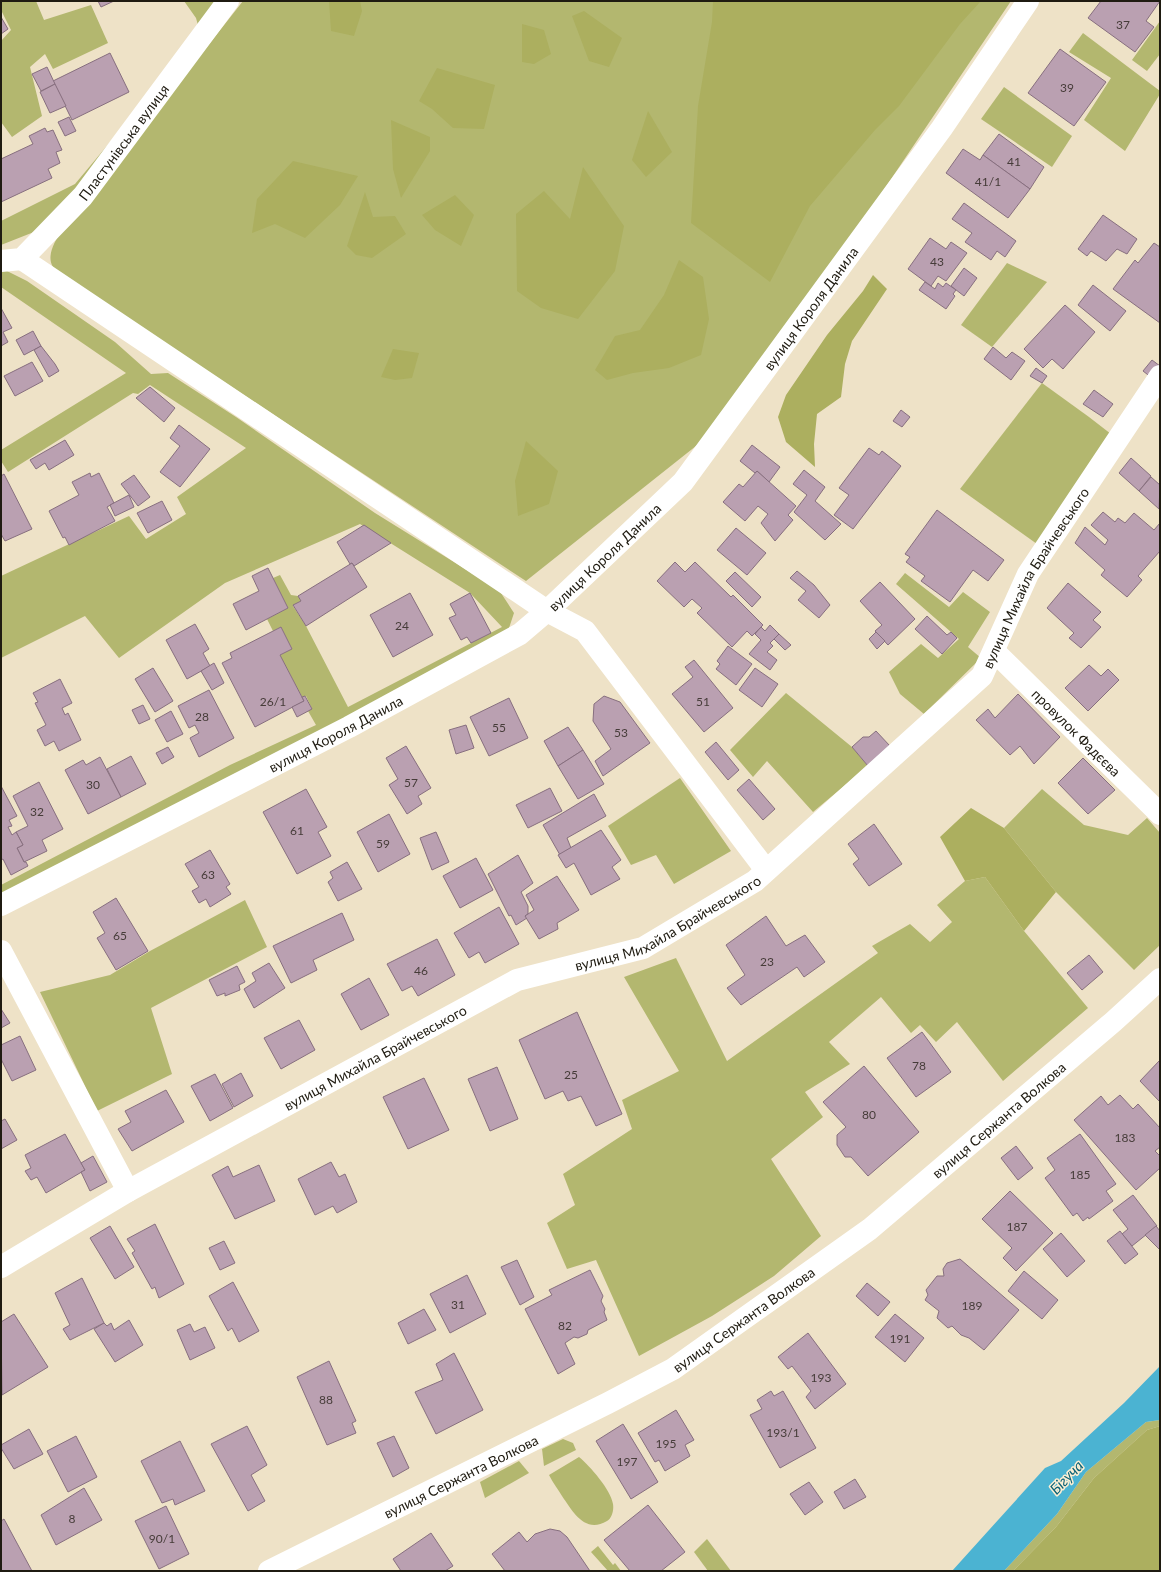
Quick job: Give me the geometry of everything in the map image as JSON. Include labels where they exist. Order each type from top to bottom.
[{"type":"street","name":"Пластунівська вулиця","points":[[12,260],[84,196],[228,1]]},
{"type":"street","name":"вулиця Короля Данила","points":[[1,906],[356,723],[520,634],[547,611],[683,482],[942,128],[1028,1]]},
{"type":"street","points":[[12,260],[547,611],[585,631],[766,870]]},
{"type":"street","name":"вулиця Михайла Брайчевського","points":[[1,1267],[128,1191],[517,980],[644,948],[754,881],[982,676],[1028,574],[1160,376]]},
{"type":"street","name":"провулок Фадєєва","points":[[994,651],[1160,814]]},
{"type":"street","points":[[1,951],[128,1191]]},
{"type":"street","name":"вулиця Сержанта Волкова","points":[[270,1571],[608,1403],[673,1369],[870,1229],[1107,1027],[1160,979]]},
{"type":"green space","points":[[1,1],[36,1],[44,20],[91,5],[108,43],[53,69],[45,54],[30,67],[42,116],[12,137],[1,122],[1,41],[11,30],[1,10]]},
{"type":"green space","points":[[184,1],[225,1],[74,198],[39,230],[1,245],[1,221],[75,184],[141,105],[199,29],[196,18]]},
{"type":"green space","points":[[243,1],[1011,1],[852,237],[701,442],[526,581],[60,274],[51,263],[50,258],[52,249],[61,232]]},
{"type":"green space","points":[[329,1],[360,1],[362,11],[354,36],[331,31]]},
{"type":"green space","points":[[713,1],[981,1],[960,24],[899,106],[875,130],[810,206],[770,282],[691,223],[698,106],[712,22]]},
{"type":"green space","points":[[584,11],[622,38],[609,67],[589,61],[572,16]]},
{"type":"green space","points":[[1160,21],[1160,54],[1147,71],[1132,60]]},
{"type":"green space","points":[[522,24],[544,30],[551,54],[534,64],[522,62]]},
{"type":"green space","points":[[1083,33],[1160,91],[1160,94],[1125,151],[1084,120],[1111,78],[1069,52]]},
{"type":"green space","points":[[437,68],[495,85],[484,129],[453,128],[432,109],[419,101]]},
{"type":"green space","points":[[1004,87],[1072,136],[1052,167],[981,119]]},
{"type":"green space","points":[[648,111],[672,152],[646,177],[632,160]]},
{"type":"green space","points":[[391,120],[430,137],[430,151],[401,198],[393,169]]},
{"type":"green space","points":[[293,161],[358,176],[340,205],[305,238],[275,224],[252,233],[257,199]]},
{"type":"green space","points":[[583,167],[624,226],[615,271],[578,319],[541,308],[517,291],[516,214],[544,191],[570,219]]},
{"type":"green space","points":[[365,192],[373,217],[395,216],[406,234],[372,258],[356,255],[347,246]]},
{"type":"green space","points":[[455,195],[474,215],[461,246],[435,230],[422,215]]},
{"type":"green space","points":[[679,260],[703,277],[709,319],[701,355],[669,368],[633,373],[607,380],[595,370],[615,336],[640,330],[664,295]]},
{"type":"green space","points":[[1007,263],[1047,282],[992,347],[961,325]]},
{"type":"green space","points":[[1,268],[27,281],[115,342],[151,374],[168,373],[236,417],[375,513],[499,590],[514,613],[507,634],[1,901],[1,885],[230,765],[316,725],[308,711],[312,709],[306,696],[302,697],[280,655],[292,649],[281,627],[273,631],[267,619],[288,608],[273,578],[280,575],[291,595],[298,596],[301,601],[293,606],[306,626],[348,707],[502,627],[470,593],[360,524],[225,583],[119,658],[85,616],[1,658],[1,576],[129,516],[146,539],[186,514],[177,497],[246,448],[150,385],[138,394],[133,393],[8,472],[1,461],[1,450],[126,373],[1,287]]},
{"type":"green space","points":[[873,275],[887,289],[852,341],[845,364],[841,397],[817,414],[814,444],[815,467],[786,442],[778,417],[786,395],[827,335],[863,291]]},
{"type":"green space","points":[[393,349],[419,353],[412,378],[395,380],[381,377]]},
{"type":"green space","points":[[1042,383],[1111,434],[1037,544],[960,489]]},
{"type":"green space","points":[[526,441],[558,471],[549,504],[518,516],[515,481]]},
{"type":"green space","points":[[905,573],[949,607],[963,592],[990,612],[968,647],[981,658],[924,714],[900,694],[889,672],[921,644],[938,658],[959,639],[896,584]]},
{"type":"green space","points":[[786,693],[852,747],[868,766],[813,812],[767,761],[753,777],[730,750]]},
{"type":"green space","points":[[680,778],[731,851],[674,884],[656,855],[631,865],[608,826]]},
{"type":"green space","points":[[1042,789],[1084,825],[1128,835],[1147,818],[1160,833],[1160,945],[1134,970],[1056,892],[1004,828]]},
{"type":"green space","points":[[971,808],[1004,828],[1056,892],[1024,931],[985,877],[965,881],[940,837]]},
{"type":"green space","points":[[985,877],[1024,931],[1088,1008],[1003,1081],[957,1022],[936,1042],[920,1025],[911,1033],[881,997],[829,1042],[850,1064],[805,1092],[823,1117],[771,1159],[821,1236],[774,1276],[712,1316],[639,1356],[596,1260],[567,1269],[547,1223],[575,1205],[563,1174],[632,1129],[622,1100],[679,1071],[624,977],[676,958],[727,1061],[878,953],[872,946],[910,924],[930,942],[952,922],[937,905],[965,881]]},
{"type":"green space","points":[[245,900],[267,947],[151,1008],[172,1074],[97,1111],[40,992],[110,975],[150,951]]},
{"type":"green space","points":[[1160,1420],[1160,1426],[1147,1430],[1094,1478],[1056,1527],[1013,1571],[1004,1571],[1057,1514],[1086,1472],[1146,1422]]},
{"type":"green space","points":[[1160,1426],[1160,1571],[1013,1571],[1056,1527],[1094,1478],[1147,1430]]},
{"type":"green space","points":[[563,1439],[573,1443],[576,1450],[544,1466],[542,1449]]},
{"type":"green space","points":[[579,1457],[589,1466],[611,1498],[613,1511],[611,1516],[609,1520],[599,1524],[592,1525],[580,1519],[562,1496],[549,1475]]},
{"type":"green space","points":[[519,1461],[529,1473],[485,1498],[480,1482]]},
{"type":"green space","points":[[707,1539],[731,1571],[708,1571],[694,1552]]},
{"type":"green space","points":[[598,1546],[613,1565],[615,1563],[621,1571],[608,1571],[591,1552]]},
{"type":"water","name":"Бігуча","points":[[1160,1366],[1160,1420],[1146,1422],[1086,1472],[1057,1514],[1004,1571],[952,1571],[1045,1468],[1061,1461],[1124,1403]]},
{"type":"building","points":[[98,1],[114,1],[101,7]]},
{"type":"building","points":[[1101,1],[1160,1],[1146,21],[1154,27],[1135,52],[1088,18]]},
{"type":"building","points":[[1,17],[8,29],[1,34]]},
{"type":"building","points":[[1060,49],[1106,82],[1074,126],[1028,93]]},
{"type":"building","points":[[110,53],[129,92],[72,120],[53,81]]},
{"type":"building","points":[[47,67],[55,84],[41,91],[32,74]]},
{"type":"building","points":[[55,84],[66,106],[50,113],[40,92]]},
{"type":"building","points":[[69,117],[76,131],[65,136],[58,122]]},
{"type":"building","points":[[45,128],[47,132],[53,130],[62,150],[56,152],[60,163],[48,169],[52,178],[1,202],[1,159],[33,144],[29,136]]},
{"type":"building","points":[[999,134],[1044,167],[1030,189],[983,155]]},
{"type":"building","points":[[963,149],[980,160],[983,155],[1030,189],[1008,218],[946,173]]},
{"type":"building","points":[[964,203],[1016,241],[1005,257],[997,251],[991,260],[965,242],[972,233],[952,219]]},
{"type":"building","points":[[1103,215],[1137,239],[1127,254],[1117,249],[1106,261],[1091,251],[1087,256],[1078,249]]},
{"type":"building","points":[[930,238],[946,249],[951,242],[967,253],[946,281],[938,276],[931,286],[908,269]]},
{"type":"building","points":[[1154,243],[1160,247],[1160,323],[1113,289],[1135,260],[1138,263]]},
{"type":"building","points":[[964,268],[977,278],[964,296],[951,286]]},
{"type":"building","points":[[925,282],[935,289],[938,283],[943,287],[946,283],[956,290],[953,294],[955,296],[946,309],[919,290]]},
{"type":"building","points":[[1093,285],[1126,311],[1110,331],[1078,305]]},
{"type":"building","points":[[1065,305],[1095,332],[1063,369],[1052,359],[1043,368],[1024,349]]},
{"type":"building","points":[[1,308],[12,328],[3,332],[8,342],[1,346]]},
{"type":"building","points":[[33,331],[41,346],[24,355],[16,340]]},
{"type":"building","points":[[41,346],[59,371],[49,377],[34,350]]},
{"type":"building","points":[[993,347],[1006,358],[1012,352],[1025,361],[1011,380],[984,359]]},
{"type":"building","points":[[1152,360],[1160,366],[1152,378],[1143,371]]},
{"type":"building","points":[[32,362],[43,381],[15,396],[4,376]]},
{"type":"building","points":[[1036,368],[1047,376],[1042,383],[1030,376]]},
{"type":"building","points":[[150,387],[175,408],[164,422],[136,398]]},
{"type":"building","points":[[1094,390],[1113,404],[1103,417],[1083,404]]},
{"type":"building","points":[[901,410],[910,417],[902,427],[893,421]]},
{"type":"building","points":[[179,425],[210,449],[180,487],[160,472],[180,446],[170,438]]},
{"type":"building","points":[[65,440],[74,455],[49,470],[45,463],[36,469],[30,460]]},
{"type":"building","points":[[752,445],[780,467],[769,482],[757,471],[755,473],[740,461]]},
{"type":"building","points":[[869,448],[879,455],[882,451],[901,466],[853,529],[834,515],[849,495],[839,488]]},
{"type":"building","points":[[1131,458],[1151,476],[1139,491],[1119,473]]},
{"type":"building","points":[[804,470],[825,487],[815,501],[841,524],[825,540],[794,512],[807,495],[793,484]]},
{"type":"building","points":[[757,471],[796,506],[788,515],[793,520],[775,541],[761,523],[768,514],[758,506],[745,521],[723,502],[739,484],[743,487]]},
{"type":"building","points":[[90,473],[91,477],[99,473],[114,503],[107,507],[115,521],[69,545],[65,537],[63,538],[49,511],[79,495],[72,482]]},
{"type":"building","points":[[4,474],[32,529],[5,541],[1,534],[1,476]]},
{"type":"building","points":[[134,475],[150,497],[138,506],[121,484]]},
{"type":"building","points":[[1151,477],[1160,485],[1159,509],[1139,491]]},
{"type":"building","points":[[129,495],[134,507],[115,516],[110,505]]},
{"type":"building","points":[[162,501],[172,520],[148,533],[137,513]]},
{"type":"building","points":[[937,510],[1004,560],[988,581],[973,570],[950,602],[921,581],[925,576],[906,562],[910,557],[905,554]]},
{"type":"building","points":[[1103,512],[1115,522],[1118,518],[1125,523],[1134,513],[1154,530],[1160,523],[1160,551],[1138,576],[1142,580],[1127,597],[1101,575],[1105,570],[1075,543],[1085,527],[1105,545],[1108,540],[1091,525]]},
{"type":"building","points":[[364,525],[391,543],[354,566],[352,563],[350,564],[337,542]]},
{"type":"building","points":[[736,528],[766,553],[747,575],[717,550]]},
{"type":"building","points":[[675,562],[685,572],[695,562],[731,597],[733,595],[763,625],[752,636],[747,631],[732,647],[697,613],[702,608],[692,599],[684,607],[657,581]]},
{"type":"building","points":[[352,563],[367,587],[306,626],[293,605],[301,601],[298,596]]},
{"type":"building","points":[[268,568],[288,608],[246,630],[233,604],[259,591],[252,576]]},
{"type":"building","points":[[797,571],[814,585],[830,605],[819,618],[798,600],[806,591],[790,578]]},
{"type":"building","points":[[735,572],[761,597],[752,607],[726,581]]},
{"type":"building","points":[[880,582],[915,619],[888,645],[875,631],[882,625],[860,601]]},
{"type":"building","points":[[1068,583],[1101,612],[1093,620],[1101,627],[1081,648],[1069,638],[1074,633],[1047,608]]},
{"type":"building","points":[[410,593],[433,635],[393,657],[370,615]]},
{"type":"building","points":[[470,593],[491,633],[471,643],[467,637],[461,640],[449,618],[456,615],[450,604]]},
{"type":"building","points":[[927,616],[947,635],[951,632],[957,638],[942,654],[915,629]]},
{"type":"building","points":[[195,624],[209,649],[203,653],[210,666],[187,679],[166,640]]},
{"type":"building","points":[[770,625],[779,634],[770,643],[773,646],[767,652],[777,660],[770,670],[749,654],[761,640],[755,634],[761,627],[765,631]]},
{"type":"building","points":[[281,627],[292,649],[280,655],[304,701],[255,727],[222,663],[232,658],[230,653]]},
{"type":"building","points":[[876,632],[885,641],[877,649],[869,639]]},
{"type":"building","points":[[779,634],[791,645],[785,650],[774,639]]},
{"type":"building","points":[[728,646],[752,664],[736,685],[716,669],[720,664],[717,661]]},
{"type":"building","points":[[694,660],[733,708],[704,732],[672,694],[693,677],[685,667]]},
{"type":"building","points":[[214,663],[224,683],[212,690],[201,671]]},
{"type":"building","points":[[1089,665],[1101,676],[1108,669],[1119,680],[1088,711],[1065,688]]},
{"type":"building","points":[[153,668],[173,701],[155,712],[135,679]]},
{"type":"building","points":[[755,668],[778,684],[762,707],[739,690]]},
{"type":"building","points":[[60,679],[72,703],[62,708],[65,715],[68,713],[81,740],[59,751],[54,741],[45,746],[37,730],[46,725],[35,703],[38,702],[33,693]]},
{"type":"building","points":[[209,690],[234,738],[199,757],[190,738],[199,733],[195,725],[189,728],[178,706]]},
{"type":"building","points":[[1018,694],[1060,737],[1034,764],[1020,746],[1010,755],[976,720],[988,709],[995,718]]},
{"type":"building","points":[[305,696],[312,709],[297,717],[292,707],[304,701],[302,697]]},
{"type":"building","points":[[604,696],[620,702],[650,743],[603,776],[595,761],[611,749],[593,721],[594,704]]},
{"type":"building","points":[[509,698],[528,738],[489,756],[470,717]]},
{"type":"building","points":[[143,705],[150,719],[139,724],[132,710]]},
{"type":"building","points":[[171,711],[183,734],[167,742],[155,720]]},
{"type":"building","points":[[466,725],[474,748],[456,754],[449,730]]},
{"type":"building","points":[[568,727],[583,750],[558,766],[544,741]]},
{"type":"building","points":[[876,731],[890,746],[868,766],[852,747],[863,737],[869,737]]},
{"type":"building","points":[[716,742],[739,770],[728,780],[705,752]]},
{"type":"building","points":[[406,746],[431,788],[418,796],[422,804],[407,814],[389,785],[398,779],[386,758]]},
{"type":"building","points":[[168,747],[174,757],[162,764],[156,753]]},
{"type":"building","points":[[583,750],[604,784],[578,799],[558,766]]},
{"type":"building","points":[[131,756],[146,784],[121,797],[107,769]]},
{"type":"building","points":[[100,757],[121,797],[88,814],[65,770],[83,760],[86,765]]},
{"type":"building","points":[[1083,758],[1115,790],[1088,814],[1058,783]]},
{"type":"building","points":[[749,779],[775,809],[763,820],[737,790]]},
{"type":"building","points":[[39,782],[63,829],[42,840],[47,851],[24,862],[17,848],[23,845],[16,832],[28,826],[13,796]]},
{"type":"building","points":[[1,786],[17,816],[9,820],[12,826],[8,827],[12,835],[16,832],[23,845],[17,848],[24,862],[26,862],[28,866],[11,875],[3,859],[1,860]]},
{"type":"building","points":[[550,788],[562,811],[528,828],[516,805]]},
{"type":"building","points":[[306,789],[327,827],[318,832],[331,856],[297,874],[263,812]]},
{"type":"building","points":[[594,794],[606,816],[567,838],[571,848],[560,855],[543,825]]},
{"type":"building","points":[[389,814],[410,854],[378,872],[357,832]]},
{"type":"building","points":[[874,824],[902,864],[869,886],[853,864],[859,859],[848,844]]},
{"type":"building","points":[[601,830],[621,860],[612,867],[620,879],[591,895],[574,863],[566,868],[558,855]]},
{"type":"building","points":[[436,832],[449,862],[432,870],[420,838]]},
{"type":"building","points":[[210,850],[230,884],[226,887],[231,894],[210,907],[206,899],[199,903],[192,891],[199,887],[185,864]]},
{"type":"building","points":[[518,855],[533,883],[521,892],[528,906],[528,914],[525,916],[527,918],[516,925],[511,915],[509,916],[488,874]]},
{"type":"building","points":[[476,858],[493,890],[460,908],[443,876]]},
{"type":"building","points":[[347,862],[362,889],[338,901],[328,882],[333,878],[330,872]]},
{"type":"building","points":[[557,876],[579,910],[557,923],[558,929],[539,939],[525,916],[534,910],[526,895]]},
{"type":"building","points":[[116,898],[148,951],[116,970],[97,938],[105,933],[93,912]]},
{"type":"building","points":[[499,907],[519,944],[485,963],[479,952],[469,958],[454,933]]},
{"type":"building","points":[[342,913],[354,940],[313,960],[317,970],[291,983],[273,946]]},
{"type":"building","points":[[766,916],[786,946],[805,935],[825,962],[804,977],[797,967],[741,1005],[727,988],[745,975],[726,945]]},
{"type":"building","points":[[437,939],[455,975],[418,996],[412,986],[402,991],[387,964]]},
{"type":"building","points":[[1089,955],[1103,972],[1082,990],[1067,973]]},
{"type":"building","points":[[269,963],[285,988],[254,1008],[244,989],[256,981],[252,973]]},
{"type":"building","points":[[237,966],[245,982],[239,985],[240,990],[225,996],[225,993],[217,996],[209,980]]},
{"type":"building","points":[[369,978],[389,1015],[361,1030],[341,994]]},
{"type":"building","points":[[1,1009],[10,1023],[1,1028]]},
{"type":"building","points":[[577,1012],[622,1114],[596,1126],[581,1096],[568,1101],[563,1091],[545,1099],[519,1040]]},
{"type":"building","points":[[299,1020],[315,1050],[281,1069],[264,1038]]},
{"type":"building","points":[[922,1032],[951,1072],[916,1097],[887,1058]]},
{"type":"building","points":[[20,1036],[36,1070],[12,1081],[1,1059],[1,1045]]},
{"type":"building","points":[[1160,1060],[1160,1102],[1140,1081]]},
{"type":"building","points":[[864,1066],[919,1132],[868,1176],[851,1157],[845,1157],[837,1145],[837,1135],[846,1127],[823,1102]]},
{"type":"building","points":[[497,1067],[518,1119],[490,1131],[468,1079]]},
{"type":"building","points":[[241,1073],[253,1096],[234,1107],[222,1084]]},
{"type":"building","points":[[215,1074],[233,1108],[210,1121],[191,1086]]},
{"type":"building","points":[[424,1078],[449,1130],[408,1149],[383,1097]]},
{"type":"building","points":[[166,1090],[184,1122],[132,1151],[118,1129],[131,1122],[125,1111]]},
{"type":"building","points":[[1120,1095],[1133,1109],[1138,1104],[1160,1128],[1160,1147],[1155,1151],[1160,1156],[1160,1168],[1136,1190],[1074,1120],[1101,1096],[1108,1105]]},
{"type":"building","points":[[5,1119],[17,1140],[1,1149],[1,1121]]},
{"type":"building","points":[[65,1134],[85,1170],[46,1193],[37,1177],[31,1180],[25,1171],[31,1168],[25,1155]]},
{"type":"building","points":[[1080,1134],[1116,1184],[1106,1191],[1113,1201],[1089,1219],[1088,1217],[1083,1221],[1077,1213],[1073,1216],[1045,1178],[1055,1170],[1047,1158]]},
{"type":"building","points":[[1016,1146],[1033,1168],[1018,1180],[1001,1158]]},
{"type":"building","points":[[93,1156],[107,1182],[90,1191],[81,1172],[85,1170],[81,1163]]},
{"type":"building","points":[[331,1162],[339,1177],[345,1174],[357,1202],[337,1213],[333,1206],[315,1215],[298,1179]]},
{"type":"building","points":[[259,1165],[275,1201],[235,1219],[212,1175],[228,1166],[233,1177]]},
{"type":"building","points":[[1010,1191],[1053,1233],[1016,1271],[1003,1258],[1012,1248],[982,1219]]},
{"type":"building","points":[[1133,1195],[1157,1226],[1132,1246],[1122,1234],[1128,1229],[1113,1210]]},
{"type":"building","points":[[155,1224],[184,1284],[159,1298],[155,1287],[152,1289],[132,1253],[135,1251],[127,1239]]},
{"type":"building","points":[[110,1226],[134,1267],[115,1279],[90,1238]]},
{"type":"building","points":[[1156,1226],[1160,1231],[1160,1250],[1145,1235]]},
{"type":"building","points":[[1120,1231],[1138,1254],[1125,1264],[1107,1241]]},
{"type":"building","points":[[1061,1233],[1085,1261],[1067,1277],[1043,1249]]},
{"type":"building","points":[[224,1241],[235,1263],[220,1270],[209,1248]]},
{"type":"building","points":[[960,1259],[1019,1310],[984,1350],[969,1338],[961,1335],[952,1326],[948,1328],[937,1318],[939,1311],[925,1300],[928,1295],[926,1290],[937,1276],[944,1276],[943,1269],[947,1263]]},
{"type":"building","points":[[517,1260],[534,1297],[520,1305],[501,1267]]},
{"type":"building","points":[[590,1270],[603,1296],[601,1301],[605,1309],[604,1312],[607,1320],[588,1330],[587,1334],[578,1338],[574,1337],[565,1343],[575,1364],[558,1374],[525,1309],[552,1295],[549,1290]]},
{"type":"building","points":[[1024,1271],[1058,1300],[1042,1319],[1008,1291]]},
{"type":"building","points":[[467,1275],[486,1314],[450,1333],[430,1294]]},
{"type":"building","points":[[82,1278],[104,1323],[70,1340],[63,1329],[70,1325],[55,1293]]},
{"type":"building","points":[[233,1282],[259,1331],[239,1342],[232,1328],[228,1331],[209,1296]]},
{"type":"building","points":[[867,1283],[890,1302],[878,1316],[856,1296]]},
{"type":"building","points":[[424,1309],[436,1330],[408,1344],[398,1323]]},
{"type":"building","points":[[14,1314],[48,1367],[2,1395],[1,1322]]},
{"type":"building","points":[[895,1314],[924,1338],[905,1362],[875,1337]]},
{"type":"building","points":[[129,1320],[143,1345],[115,1362],[94,1329],[104,1323],[107,1326],[111,1323],[114,1330]]},
{"type":"building","points":[[190,1324],[194,1332],[205,1327],[215,1348],[190,1360],[177,1330]]},
{"type":"building","points":[[808,1333],[846,1384],[815,1409],[806,1397],[811,1391],[792,1366],[788,1369],[778,1357]]},
{"type":"building","points":[[454,1353],[483,1410],[436,1434],[415,1392],[443,1380],[436,1364]]},
{"type":"building","points":[[329,1361],[356,1421],[352,1423],[356,1433],[327,1445],[297,1377]]},
{"type":"building","points":[[771,1391],[774,1396],[783,1391],[816,1448],[780,1468],[750,1415],[762,1409],[757,1400]]},
{"type":"building","points":[[676,1410],[694,1440],[685,1445],[690,1456],[665,1471],[659,1460],[655,1462],[638,1433]]},
{"type":"building","points":[[623,1424],[658,1482],[631,1499],[596,1441]]},
{"type":"building","points":[[247,1426],[267,1465],[251,1475],[265,1501],[248,1511],[211,1444]]},
{"type":"building","points":[[29,1429],[43,1454],[14,1469],[1,1448],[1,1445]]},
{"type":"building","points":[[76,1436],[97,1477],[68,1492],[47,1451]]},
{"type":"building","points":[[394,1436],[409,1468],[393,1477],[377,1443]]},
{"type":"building","points":[[180,1441],[205,1491],[175,1505],[173,1499],[162,1503],[141,1461]]},
{"type":"building","points":[[855,1479],[866,1497],[844,1509],[834,1492]]},
{"type":"building","points":[[809,1482],[823,1502],[805,1515],[790,1494]]},
{"type":"building","points":[[84,1488],[102,1520],[56,1545],[41,1515]]},
{"type":"building","points":[[648,1505],[685,1552],[661,1571],[630,1571],[604,1540]]},
{"type":"building","points":[[166,1506],[189,1554],[159,1569],[135,1521]]},
{"type":"building","points":[[4,1519],[32,1571],[1,1571],[1,1521]]},
{"type":"building","points":[[550,1529],[560,1531],[567,1537],[590,1571],[505,1571],[492,1554],[519,1532],[527,1542],[535,1534]]},
{"type":"building","points":[[431,1533],[453,1566],[445,1571],[401,1571],[393,1559]]}]
